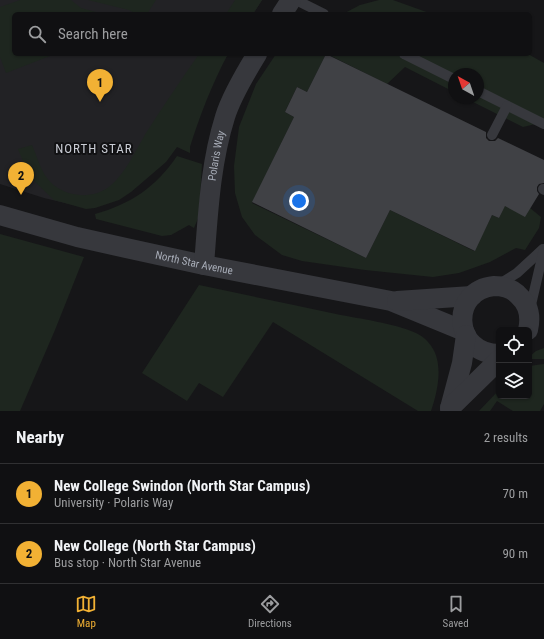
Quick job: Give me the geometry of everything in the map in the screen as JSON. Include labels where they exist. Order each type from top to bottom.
[{"type":"street","points":[[283,12],[291,0]]},
{"type":"street","name":"Polaris Way","points":[[204,265],[213,162],[226,115],[246,72],[256,56]]},
{"type":"street","name":"North Star Avenue","points":[[0,215],[77,237],[204,265],[391,301],[465,333],[473,345],[478,349],[496,354]]},
{"type":"street","points":[[496,286],[507,288],[517,294],[525,302],[528,321]]},
{"type":"street","name":"North Star Avenue","points":[[391,301],[472,296],[483,289],[496,286]]},
{"type":"street","points":[[449,410],[462,363],[465,333],[462,321],[463,314],[468,300],[472,296]]},
{"type":"street","points":[[449,410],[496,363]]},
{"type":"lane","points":[[296,0],[320,12]]},
{"type":"lane","points":[[408,56],[448,76]]},
{"type":"lane","points":[[484,94],[544,124]]},
{"type":"lane","points":[[492,135],[507,106]]},
{"type":"lane","points":[[496,286],[517,273],[544,249]]},
{"type":"lane","points":[[528,321],[544,249]]},
{"type":"shaded area","points":[[0,0],[262,0],[254,12],[12,12],[12,56],[227,56],[164,156],[78,206],[44,198],[0,184]]},
{"type":"shaded area","points":[[20,0],[71,0],[81,8],[96,12],[12,12],[12,56],[50,56],[6,73],[0,57],[0,7]]},
{"type":"shaded area","points":[[88,0],[156,0],[148,12],[132,12]]},
{"type":"shaded area","points":[[235,0],[262,0],[254,12],[227,12]]},
{"type":"shaded area","points":[[379,0],[393,0],[426,12],[347,12],[360,5]]},
{"type":"shaded area","points":[[198,56],[227,56],[202,111],[190,147],[190,153],[177,147],[166,162],[131,192],[119,200],[95,208],[86,209],[54,200],[32,179],[18,149],[32,145],[40,167],[47,178],[60,189],[77,195],[95,194],[103,191],[121,175],[172,93]]},
{"type":"shaded area","points":[[275,56],[325,56],[307,92],[297,87],[285,112],[294,117],[252,203],[366,258],[390,210],[474,251],[492,215],[499,218],[508,199],[530,208],[541,217],[539,228],[525,250],[516,248],[490,262],[459,273],[433,277],[365,270],[302,261],[282,255],[255,235],[242,217],[235,193],[234,166],[239,127],[256,84]]},
{"type":"shaded area","points":[[331,56],[532,56],[544,63],[544,122],[523,127],[477,104],[484,104],[484,68],[448,68],[448,89],[405,67],[387,84]]},
{"type":"shaded area","points":[[177,156],[202,164],[199,216],[194,228],[189,225],[171,235],[162,236],[96,219],[95,214],[120,205],[142,193],[160,177]]},
{"type":"shaded area","points":[[0,234],[84,257],[55,330],[20,411],[0,411]]},
{"type":"shaded area","points":[[199,285],[387,324],[418,334],[428,342],[437,357],[438,385],[431,411],[418,411],[273,322],[223,397],[199,383],[187,401],[142,373]]},
{"type":"shaded area","points":[[544,348],[544,359],[532,359],[532,354]]},
{"type":"shaded area","points":[[544,364],[544,404],[540,411],[513,411],[497,401],[490,411],[479,411],[496,393],[496,399],[532,399],[532,366]]},
{"type":"building","points":[[325,56],[330,56],[486,132],[486,138],[489,141],[495,141],[498,138],[544,160],[544,183],[539,184],[537,187],[539,194],[525,217],[505,206],[499,218],[492,215],[475,251],[390,210],[366,258],[252,202],[294,117],[285,112],[297,87],[307,92]]},
{"type":"place","name":"New College Swindon (North Star Campus)","points":[[100,102]]},
{"type":"place","name":"New College (North Star Campus)","points":[[21,195]]},
{"type":"district","name":"NORTH STAR","points":[[94,148]]}]
